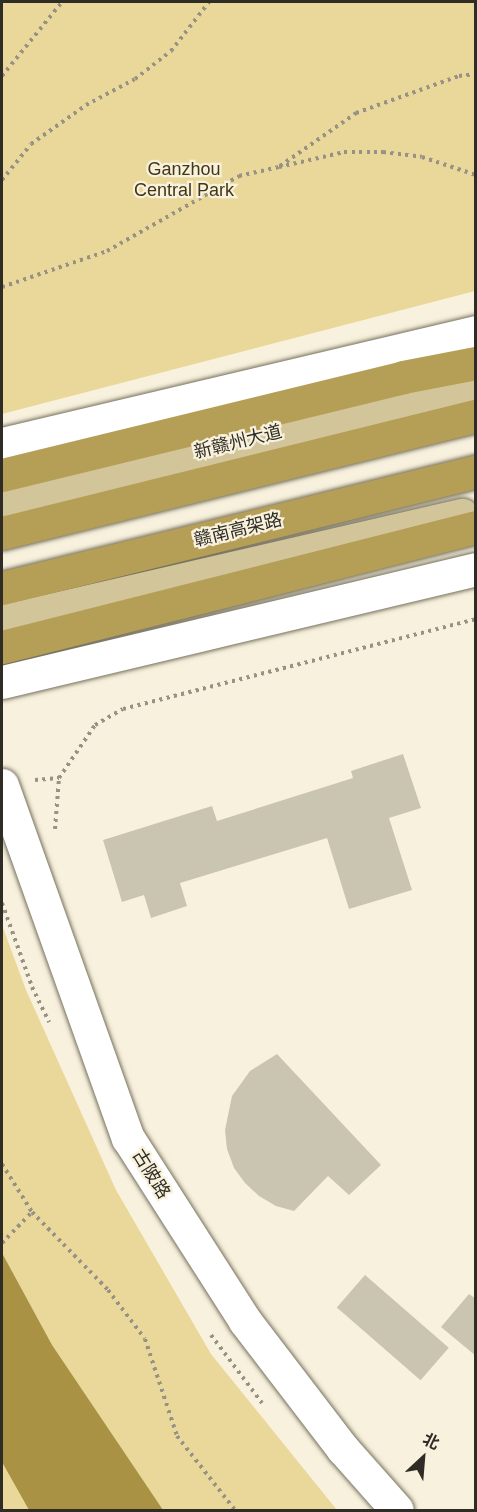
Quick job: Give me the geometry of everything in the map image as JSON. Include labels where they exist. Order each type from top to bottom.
[{"type":"highway","points":[[2,476],[392,380],[476,363]]},
{"type":"highway","points":[[2,533],[476,416]]},
{"type":"highway","name":"赣南高架路","points":[[2,588],[476,472]]},
{"type":"highway","points":[[2,647],[476,527]]},
{"type":"main road","name":"新赣州大道","points":[[2,500],[476,384]]},
{"type":"main road","points":[[2,621],[476,511]]},
{"type":"street","points":[[2,444],[476,332]]},
{"type":"street","points":[[2,682],[476,569]]},
{"type":"street","name":"古陂路","points":[[2,785],[128,1138],[245,1321],[343,1449],[397,1510]]},
{"type":"path","points":[[2,76],[62,2]]},
{"type":"path","points":[[2,180],[31,144],[86,105],[135,79],[171,51],[209,2]]},
{"type":"path","points":[[279,167],[356,113],[459,76],[476,74]]},
{"type":"path","points":[[2,287],[107,250],[239,176],[344,152],[382,152],[422,157],[476,175]]},
{"type":"path","points":[[56,837],[59,778],[76,757],[95,725],[123,709],[476,619]]},
{"type":"path","points":[[2,1164],[32,1212],[108,1290],[145,1339],[177,1436],[235,1510]]},
{"type":"path","points":[[2,1242],[32,1212]]},
{"type":"green space","name":"Ganzhou Central Park","points":[[2,2],[475,2],[475,291],[2,414]]},
{"type":"green space","points":[[2,925],[26,990],[116,1190],[211,1354],[337,1510],[2,1510]]},
{"type":"shaded area","points":[[2,1253],[52,1345],[163,1510],[29,1510],[2,1462]]},
{"type":"building","points":[[403,754],[421,808],[389,818],[412,890],[349,909],[327,838],[180,883],[187,906],[151,918],[144,895],[122,902],[103,840],[212,806],[217,821],[353,778],[351,771]]},
{"type":"building","points":[[277,1054],[381,1165],[349,1195],[328,1176],[294,1211],[276,1206],[259,1196],[234,1168],[227,1149],[225,1130],[232,1096],[250,1071]]},
{"type":"building","points":[[365,1275],[449,1348],[421,1380],[337,1307]]},
{"type":"building","points":[[469,1294],[476,1299],[476,1356],[441,1327]]}]
